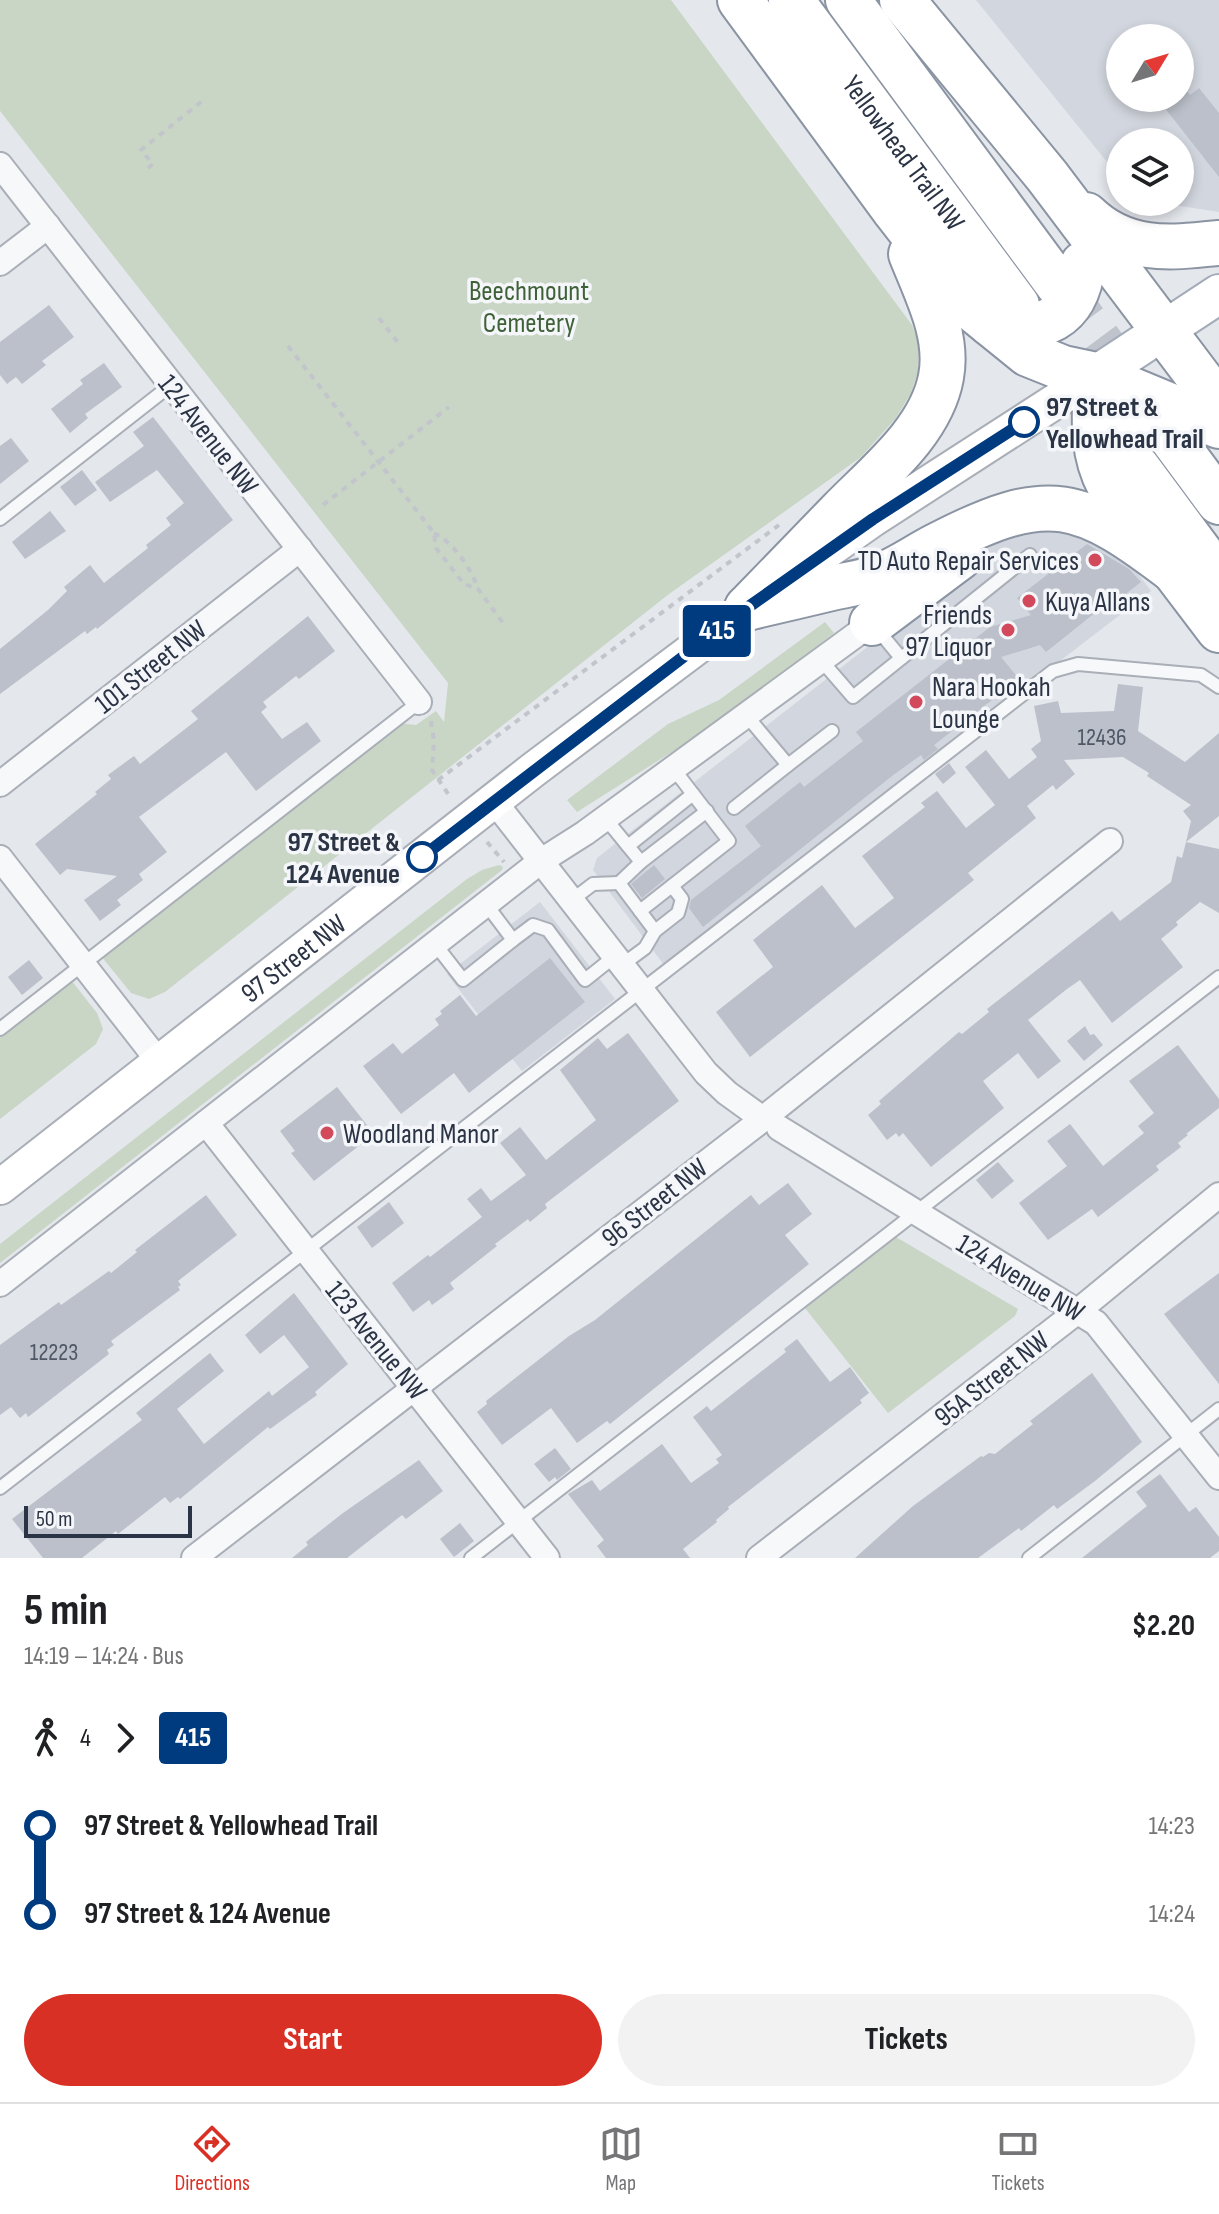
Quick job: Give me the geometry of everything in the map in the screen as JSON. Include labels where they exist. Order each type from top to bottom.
[{"type":"highway","points":[[740,0],[895,211],[970,307],[1004,315],[1028,328],[1047,324],[1061,314],[1073,299],[1081,280],[1083,259],[1078,216]]},
{"type":"highway","name":"Yellowhead Trail NW","points":[[791,0],[1004,315]]},
{"type":"highway","name":"Yellowhead Trail NW","points":[[848,0],[1059,286]]},
{"type":"highway","points":[[902,0],[1047,176],[1165,330],[1197,419],[1219,502]]},
{"type":"highway","points":[[1047,176],[1093,221],[1129,241],[1150,248],[1219,243]]},
{"type":"highway","points":[[747,608],[908,442],[934,398],[941,377],[938,325],[895,211]]},
{"type":"highway","points":[[1004,315],[1028,354],[1063,368],[1096,375],[1197,419]]},
{"type":"highway","points":[[1096,375],[1094,430],[1098,464],[1127,509],[1198,575]]},
{"type":"highway","points":[[1127,509],[1118,476],[1119,454],[1125,439],[1147,420],[1165,412],[1197,419]]},
{"type":"highway","points":[[1137,467],[1198,575],[1219,630]]},
{"type":"highway","points":[[747,608],[877,578],[949,540],[1022,509],[1053,508],[1078,512],[1103,521],[1198,575]]},
{"type":"highway","points":[[872,623],[972,547],[998,517]]},
{"type":"main road","name":"97 Street NW","points":[[0,1187],[494,801],[747,608],[873,519],[1219,294]]},
{"type":"street","name":"124 Avenue NW","points":[[0,165],[419,702]]},
{"type":"street","points":[[0,263],[48,226]]},
{"type":"street","name":"101 Street NW","points":[[0,784],[300,549]]},
{"type":"street","points":[[0,1284],[541,861],[605,818],[872,623]]},
{"type":"street","name":"124 Avenue NW","points":[[494,801],[706,1073],[727,1093],[766,1124],[1096,1323],[1219,1477]]},
{"type":"street","name":"96 Street NW","points":[[194,1558],[415,1387],[766,1124],[1110,841]]},
{"type":"street","points":[[0,858],[160,1063]]},
{"type":"street","name":"123 Avenue NW","points":[[206,1123],[547,1558]]},
{"type":"street","name":"95A Street NW","points":[[759,1558],[1078,1311],[1219,1195]]},
{"type":"lane","points":[[0,519],[171,385]]},
{"type":"lane","points":[[821,660],[853,697],[1030,555]]},
{"type":"lane","points":[[872,623],[901,658]]},
{"type":"lane","points":[[0,1488],[1053,671],[1078,664],[1201,675],[1219,687]]},
{"type":"lane","points":[[0,1029],[419,702]]},
{"type":"lane","points":[[746,715],[788,765]]},
{"type":"lane","points":[[734,808],[832,731]]},
{"type":"lane","points":[[640,911],[729,841],[673,768]]},
{"type":"lane","points":[[628,846],[693,794]]},
{"type":"lane","points":[[572,900],[593,884],[619,883],[707,811]]},
{"type":"lane","points":[[605,818],[641,862]]},
{"type":"lane","points":[[619,883],[655,931]]},
{"type":"lane","points":[[435,944],[463,980],[533,925],[548,930],[585,980],[645,948],[655,931],[678,913],[682,899],[672,886]]},
{"type":"lane","points":[[486,904],[513,940]]},
{"type":"lane","points":[[471,1558],[1219,977]]},
{"type":"lane","points":[[1029,1558],[1219,1409]]},
{"type":"path","points":[[148,168],[153,164],[141,150],[206,98]]},
{"type":"path","points":[[379,318],[400,345]]},
{"type":"path","points":[[288,346],[434,533],[446,539],[455,550],[503,623]]},
{"type":"path","points":[[323,505],[449,407]]},
{"type":"path","points":[[419,702],[431,723],[434,741],[432,770],[438,780],[787,519]]},
{"type":"path","points":[[434,533],[436,548],[444,559],[464,584],[478,589]]},
{"type":"path","points":[[444,559],[455,550]]},
{"type":"path","points":[[454,571],[464,563]]},
{"type":"shaded area","points":[[976,0],[1219,0],[1219,212],[1194,208],[1194,128],[1106,128],[1106,161]]},
{"type":"shaded area","points":[[1042,519],[1114,542],[1151,591],[664,965],[593,870],[597,858],[902,620],[1012,529]]},
{"type":"shaded area","points":[[540,902],[615,999],[522,1071],[447,974]]},
{"type":"green space","name":"Beechmount Cemetery","points":[[0,0],[671,0],[912,325],[919,344],[918,372],[911,393],[896,418],[861,457],[669,594],[165,992],[149,999],[131,993],[101,956],[398,723],[416,725],[436,711],[444,722],[448,683],[0,111]]},
{"type":"green space","points":[[825,622],[834,633],[716,724],[577,812],[567,800],[668,724],[719,700]]},
{"type":"green space","points":[[499,865],[503,867],[502,870],[0,1263],[0,1244],[467,879]]},
{"type":"green space","points":[[71,980],[97,1013],[103,1029],[96,1044],[0,1119],[0,1036]]},
{"type":"green space","points":[[896,1237],[1018,1309],[1015,1316],[888,1413],[805,1308]]},
{"type":"building","points":[[1199,88],[1219,113],[1219,177],[1194,145],[1194,128],[1181,128],[1168,112],[1194,112],[1194,92]]},
{"type":"building","points":[[49,305],[74,337],[42,361],[46,365],[22,384],[16,377],[7,384],[0,375],[0,342]]},
{"type":"building","points":[[104,363],[122,387],[85,414],[88,418],[70,433],[51,409],[83,384],[80,380]]},
{"type":"building","points":[[153,417],[233,520],[97,629],[87,634],[85,631],[0,694],[0,649],[48,610],[67,591],[64,587],[90,565],[104,583],[171,525],[166,518],[184,503],[157,470],[110,502],[95,482],[144,446],[133,432]]},
{"type":"building","points":[[11,438],[29,461],[0,484],[0,446]]},
{"type":"building","points":[[82,470],[97,490],[75,506],[60,487]]},
{"type":"building","points":[[50,511],[66,531],[25,559],[12,542]]},
{"type":"building","points":[[1087,544],[1129,569],[1141,582],[1109,607],[1106,604],[1046,652],[1040,645],[1001,657],[1019,679],[934,745],[938,749],[924,760],[921,755],[892,776],[703,927],[689,908],[691,900],[761,846],[745,826],[800,782],[804,787],[863,741],[856,732],[990,627],[1031,615],[1017,598]]},
{"type":"building","points":[[308,616],[335,651],[263,702],[267,707],[261,712],[282,739],[307,722],[321,741],[256,791],[226,752],[139,817],[167,852],[139,874],[143,880],[117,900],[121,905],[100,921],[84,900],[117,876],[67,869],[60,875],[35,844],[97,794],[95,792],[111,779],[108,775],[134,756],[140,764],[198,719],[191,711]]},
{"type":"building","points":[[1118,684],[1143,687],[1138,731],[1185,762],[1219,733],[1219,816],[1186,842],[1191,821],[1183,811],[1191,805],[1147,776],[1149,773],[1123,757],[1064,760],[1075,774],[1056,790],[1053,785],[1027,806],[1036,818],[968,873],[974,880],[750,1057],[716,1012],[773,967],[753,940],[822,885],[855,928],[894,898],[862,856],[925,807],[921,803],[937,791],[966,828],[995,805],[965,767],[986,750],[1009,779],[1037,757],[1031,749],[1041,741],[1034,706],[1058,701],[1061,713],[1114,711]]},
{"type":"building","points":[[949,763],[956,773],[943,784],[935,774]]},
{"type":"building","points":[[1186,842],[1219,849],[1219,913],[1200,902],[1161,939],[1183,967],[1112,1023],[1080,980],[1067,989],[1028,1020],[1061,1061],[1038,1079],[1018,1053],[983,1081],[1004,1108],[931,1167],[903,1133],[899,1137],[896,1133],[887,1140],[868,1115],[881,1104],[879,1101],[959,1032],[962,1034],[989,1012],[987,1009],[1112,911],[1120,921],[1171,882],[1177,856],[1182,858]]},
{"type":"building","points":[[654,865],[665,879],[642,898],[631,884]]},
{"type":"building","points":[[550,958],[585,1002],[469,1093],[454,1073],[401,1114],[363,1066],[393,1043],[402,1054],[439,1025],[435,1019],[442,1014],[440,1011],[460,995],[476,1016]]},
{"type":"building","points":[[29,960],[43,978],[22,995],[8,977]]},
{"type":"building","points":[[1085,1026],[1090,1035],[1094,1034],[1103,1045],[1084,1061],[1067,1041]]},
{"type":"building","points":[[628,1033],[679,1101],[545,1204],[547,1208],[530,1222],[528,1219],[495,1244],[497,1246],[450,1283],[454,1289],[432,1305],[429,1300],[413,1312],[392,1283],[482,1217],[467,1199],[481,1188],[491,1201],[526,1175],[500,1143],[520,1127],[546,1160],[596,1120],[560,1070],[598,1038],[607,1049]]},
{"type":"building","points":[[1178,1045],[1219,1099],[1219,1108],[1186,1134],[1178,1143],[1181,1147],[1156,1166],[1159,1170],[1098,1217],[1092,1209],[1048,1240],[1019,1203],[1067,1166],[1047,1141],[1070,1124],[1103,1166],[1144,1133],[1138,1126],[1154,1113],[1129,1081]]},
{"type":"building","name":"Woodland Manor","points":[[337,1087],[374,1134],[314,1181],[291,1153],[295,1151],[280,1131]]},
{"type":"building","points":[[998,1162],[1014,1181],[992,1199],[976,1180]]},
{"type":"building","points":[[788,1183],[812,1214],[785,1235],[809,1264],[610,1424],[607,1421],[577,1443],[551,1408],[502,1445],[477,1412],[487,1404],[486,1401],[569,1336],[595,1320],[751,1195],[759,1205]]},
{"type":"building","points":[[206,1195],[237,1235],[178,1281],[180,1290],[111,1341],[114,1345],[107,1350],[109,1354],[28,1417],[26,1413],[20,1418],[11,1407],[0,1415],[0,1345],[59,1302],[61,1305],[109,1271],[111,1273],[137,1252],[135,1250]]},
{"type":"building","points":[[389,1202],[404,1223],[372,1248],[357,1227]]},
{"type":"building","points":[[1219,1273],[1219,1384],[1164,1314]]},
{"type":"building","points":[[294,1293],[348,1364],[315,1392],[317,1395],[270,1429],[268,1427],[180,1499],[178,1497],[170,1503],[165,1497],[82,1558],[43,1558],[12,1519],[142,1420],[136,1413],[210,1353],[224,1371],[177,1409],[204,1444],[269,1391],[272,1396],[309,1367],[284,1335],[260,1354],[245,1335]]},
{"type":"building","points":[[797,1339],[830,1382],[850,1367],[869,1393],[860,1400],[862,1403],[728,1507],[717,1522],[683,1549],[690,1558],[606,1558],[597,1546],[604,1540],[568,1494],[592,1480],[600,1491],[662,1444],[691,1483],[719,1463],[716,1459],[722,1455],[693,1417],[707,1406],[711,1411],[786,1352],[784,1349]]},
{"type":"building","points":[[1092,1373],[1142,1442],[1095,1481],[1057,1509],[1054,1505],[1021,1531],[1019,1528],[978,1558],[855,1558],[913,1506],[981,1456],[995,1454],[1033,1424],[1030,1421]]},
{"type":"building","points":[[555,1448],[571,1469],[549,1482],[534,1464]]},
{"type":"building","points":[[419,1460],[443,1491],[406,1519],[402,1515],[347,1558],[292,1558],[308,1545],[306,1542],[343,1513]]},
{"type":"building","points":[[1160,1474],[1189,1512],[1196,1507],[1219,1537],[1219,1551],[1210,1558],[1082,1558],[1147,1506],[1136,1492]]},
{"type":"building","points":[[460,1523],[474,1541],[454,1557],[440,1539]]},
{"type":"tunnel","points":[[1059,286],[1141,396]]},
{"type":"bus line","name":"415","points":[[422,857],[747,608],[873,519],[1024,422]]},
{"type":"place","name":"97 Street & Yellowhead Trail","points":[[1024,422]]},
{"type":"place","name":"TD Auto Repair Services","points":[[1095,560]]},
{"type":"place","name":"Kuya Allans","points":[[1029,601]]},
{"type":"place","name":"Friends 97 Liquor","points":[[1008,630]]},
{"type":"place","name":"Nara Hookah Lounge","points":[[916,702]]},
{"type":"place","name":"97 Street & 124 Avenue","points":[[422,857]]},
{"type":"place","name":"Woodland Manor","points":[[327,1133]]}]
